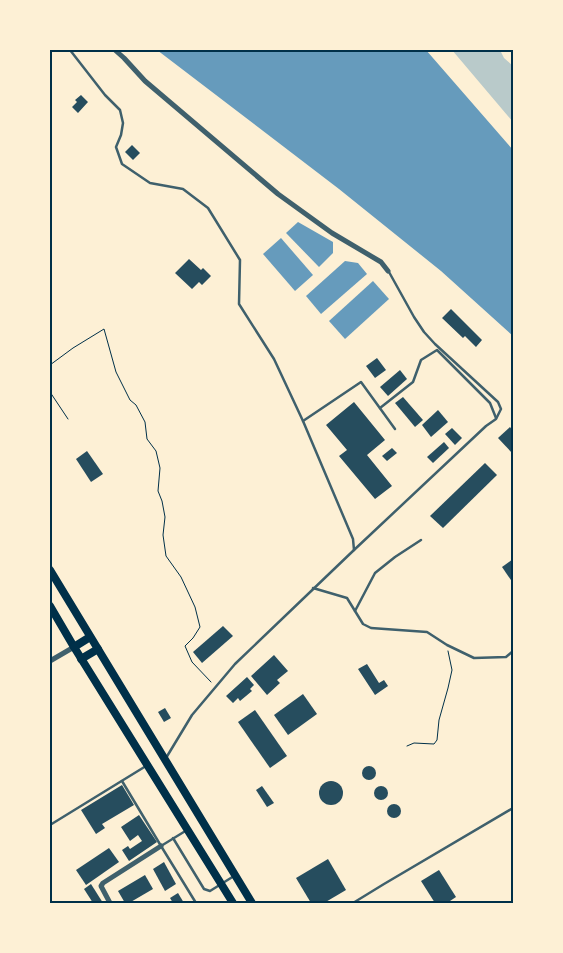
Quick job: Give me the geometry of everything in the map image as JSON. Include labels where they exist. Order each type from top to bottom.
[{"type":"main road","points":[[50,570],[252,903]]},
{"type":"main road","points":[[50,606],[233,903]]},
{"type":"main road","points":[[74,647],[90,637]]},
{"type":"main road","points":[[81,659],[98,649]]},
{"type":"street","points":[[115,50],[145,81],[278,194],[332,233],[381,262],[388,271]]},
{"type":"street","points":[[50,661],[74,647]]},
{"type":"street","points":[[110,903],[101,886],[103,883],[161,846]]},
{"type":"lane","points":[[70,50],[105,95],[120,110],[123,123],[116,147],[122,164],[150,183],[183,189],[208,208],[240,260],[239,304],[274,358],[353,539],[354,550]]},
{"type":"lane","points":[[165,760],[192,715],[235,664],[313,588],[486,426],[496,419],[501,409],[498,402],[424,332],[388,271]]},
{"type":"lane","points":[[380,408],[413,382],[421,360],[437,350],[490,403],[496,419]]},
{"type":"lane","points":[[303,421],[361,382],[395,429]]},
{"type":"lane","points":[[356,611],[375,573],[421,540]]},
{"type":"lane","points":[[313,588],[347,598],[363,624],[371,628],[427,632],[447,645],[474,658],[506,657],[513,651]]},
{"type":"lane","points":[[50,825],[148,765]]},
{"type":"lane","points":[[122,781],[196,903]]},
{"type":"lane","points":[[353,903],[513,808]]},
{"type":"lane","points":[[161,846],[188,829]]},
{"type":"lane","points":[[173,838],[204,889],[210,891],[235,875]]},
{"type":"path","points":[[50,365],[104,329],[116,372],[130,400],[136,405],[145,422],[147,439],[156,451],[160,468],[158,491],[165,517],[163,535],[166,556],[181,577],[195,607],[200,627],[185,646],[192,662],[215,686]]},
{"type":"path","points":[[50,392],[68,419]]},
{"type":"path","points":[[407,746],[414,743],[434,744],[437,740],[439,720],[452,670],[447,645]]},
{"type":"shaded area","points":[[452,50],[500,50],[504,58],[513,66],[513,122]]},
{"type":"water","points":[[157,50],[426,50],[513,150],[513,336],[441,271],[339,189]]},
{"type":"water","points":[[298,222],[333,242],[333,253],[319,267],[286,233]]},
{"type":"water","points":[[281,238],[313,275],[295,291],[263,254]]},
{"type":"water","points":[[345,261],[358,263],[367,274],[321,314],[306,296]]},
{"type":"water","points":[[373,281],[389,299],[345,339],[329,321]]},
{"type":"building","points":[[81,95],[88,102],[78,113],[72,107],[77,102],[75,100]]},
{"type":"building","points":[[132,145],[140,153],[133,160],[125,152]]},
{"type":"building","points":[[189,259],[211,276],[202,285],[199,282],[192,289],[175,273]]},
{"type":"building","points":[[451,309],[482,340],[476,347],[465,336],[463,338],[442,318]]},
{"type":"building","points":[[377,358],[386,370],[375,378],[366,366]]},
{"type":"building","points":[[400,370],[407,379],[388,396],[380,387]]},
{"type":"building","points":[[403,397],[423,420],[415,427],[395,403]]},
{"type":"building","points":[[354,402],[385,440],[367,455],[392,486],[375,499],[339,456],[347,450],[326,425]]},
{"type":"building","points":[[438,410],[448,422],[431,437],[422,425]]},
{"type":"building","points":[[510,427],[513,431],[513,454],[498,438]]},
{"type":"building","points":[[452,428],[462,438],[455,445],[445,434]]},
{"type":"building","points":[[444,442],[449,448],[433,463],[427,457]]},
{"type":"building","points":[[392,448],[397,453],[387,461],[382,456]]},
{"type":"building","points":[[87,451],[103,474],[91,482],[76,459]]},
{"type":"building","points":[[485,463],[497,475],[443,528],[430,516]]},
{"type":"building","points":[[513,559],[513,583],[502,567]]},
{"type":"building","points":[[223,626],[233,636],[202,663],[193,652]]},
{"type":"building","points":[[274,655],[288,671],[277,680],[280,683],[267,695],[251,676]]},
{"type":"building","points":[[367,664],[379,683],[384,680],[388,686],[375,695],[358,669]]},
{"type":"building","points":[[247,677],[254,685],[250,689],[252,691],[240,701],[238,698],[233,703],[226,696]]},
{"type":"building","points":[[303,694],[317,714],[288,735],[274,715]]},
{"type":"building","points":[[165,708],[171,718],[164,722],[158,712]]},
{"type":"building","points":[[255,710],[287,756],[270,768],[238,722]]},
{"type":"building","points":[[369,766],[374,768],[376,773],[374,778],[369,780],[364,778],[362,773],[364,768]]},
{"type":"building","points":[[331,781],[340,784],[343,793],[340,802],[331,805],[322,802],[319,793],[322,784]]},
{"type":"building","points":[[122,785],[134,805],[102,824],[105,828],[96,834],[81,810]]},
{"type":"building","points":[[262,786],[274,803],[267,807],[256,790]]},
{"type":"building","points":[[381,786],[386,788],[388,793],[386,798],[381,800],[376,798],[374,793],[376,788]]},
{"type":"building","points":[[394,804],[399,806],[401,811],[399,816],[394,818],[389,816],[387,811],[389,806]]},
{"type":"building","points":[[139,815],[157,842],[129,861],[122,850],[128,846],[130,849],[142,841],[138,835],[130,841],[121,827]]},
{"type":"building","points":[[109,848],[119,862],[86,885],[76,870]]},
{"type":"building","points":[[328,859],[346,890],[324,903],[311,903],[296,878]]},
{"type":"building","points":[[164,862],[176,884],[165,891],[153,869]]},
{"type":"building","points":[[439,870],[456,897],[447,903],[435,903],[421,881]]},
{"type":"building","points":[[145,875],[153,889],[129,903],[125,903],[118,891]]},
{"type":"building","points":[[91,884],[103,903],[93,903],[84,889]]},
{"type":"building","points":[[178,893],[184,903],[173,903],[170,898]]}]
